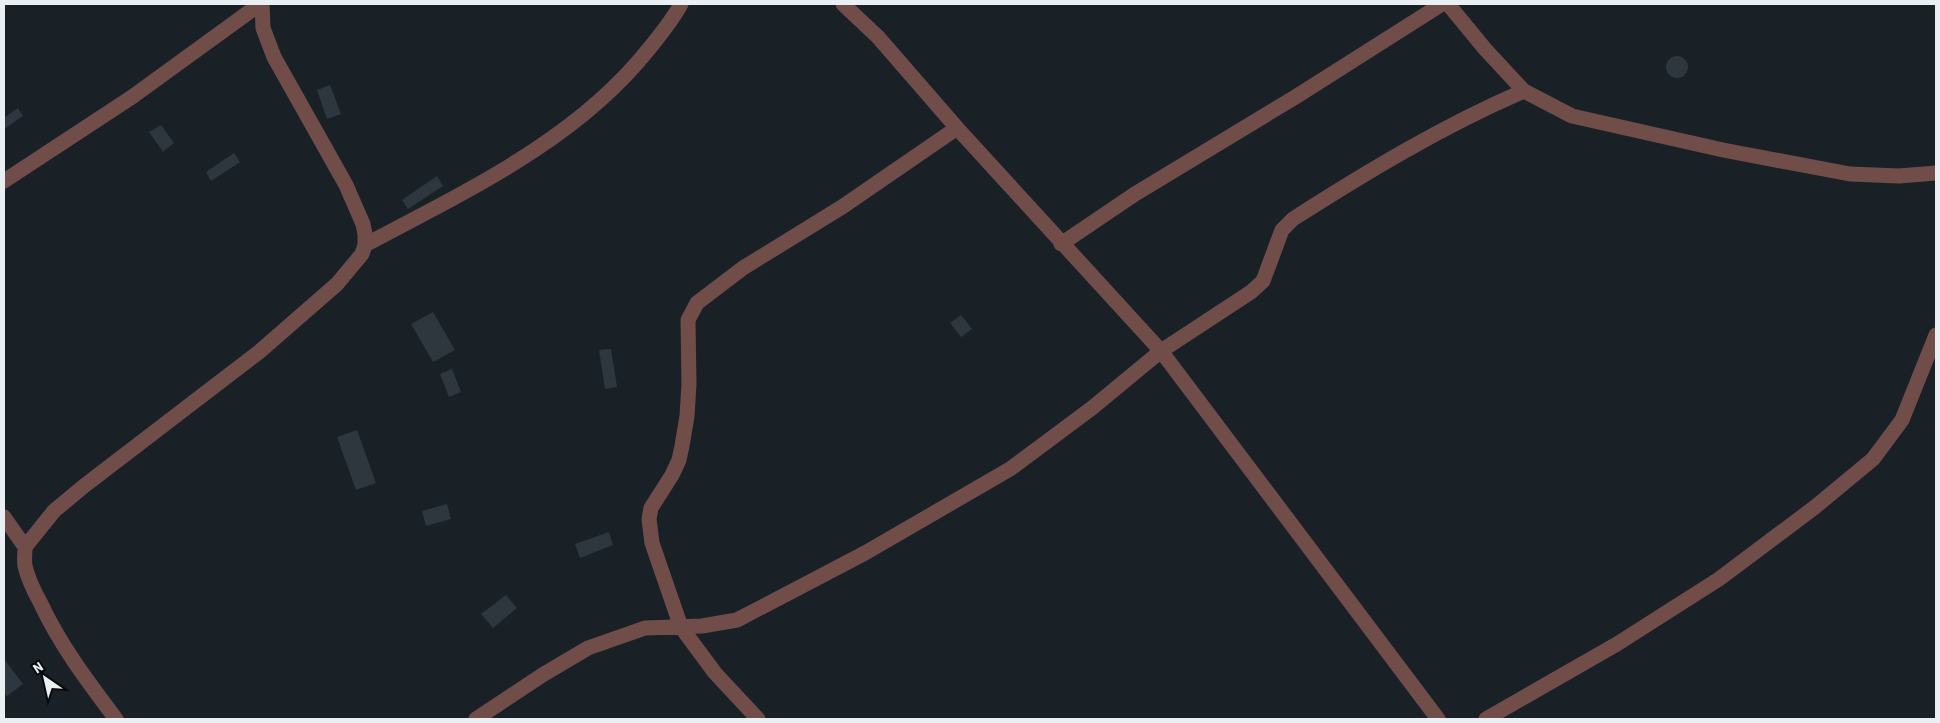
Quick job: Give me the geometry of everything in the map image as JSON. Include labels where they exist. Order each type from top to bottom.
[{"type":"street","points":[[4,181],[132,96],[261,4]]},
{"type":"street","points":[[25,547],[54,512],[84,486],[252,358],[337,284],[362,254],[366,234],[363,224],[346,185],[274,57],[263,28],[261,4]]},
{"type":"street","points":[[365,245],[500,173],[579,119],[631,72],[673,20],[681,4]]},
{"type":"street","points":[[843,4],[878,37],[1061,244],[1161,351],[1438,719]]},
{"type":"street","points":[[1061,244],[1135,194],[1298,96],[1442,4]]},
{"type":"street","points":[[1448,4],[1485,49],[1524,91],[1572,116],[1791,164],[1850,174],[1899,176],[1936,173]]},
{"type":"street","points":[[476,719],[544,674],[588,648],[645,628],[702,626],[737,620],[865,553],[1010,469],[1092,408],[1161,351],[1236,302],[1263,281],[1282,230],[1293,219],[1389,159],[1440,131],[1524,91]]},
{"type":"street","points":[[758,719],[715,673],[680,627],[652,543],[649,519],[651,508],[679,460],[687,416],[689,384],[688,320],[697,303],[743,268],[842,207],[957,128]]},
{"type":"street","points":[[1486,719],[1617,644],[1719,578],[1815,507],[1866,465],[1902,420],[1936,336]]},
{"type":"street","points":[[4,518],[25,547],[25,566],[31,585],[58,638],[116,719]]},
{"type":"building","points":[[1677,56],[1685,59],[1688,67],[1685,75],[1677,78],[1669,75],[1666,67],[1669,59]]},
{"type":"building","points":[[330,85],[341,114],[327,119],[317,90]]},
{"type":"building","points":[[18,108],[23,116],[4,129],[4,118]]},
{"type":"building","points":[[161,125],[174,143],[163,152],[149,132]]},
{"type":"building","points":[[234,153],[240,162],[211,181],[206,172]]},
{"type":"building","points":[[437,176],[443,186],[408,209],[402,200]]},
{"type":"building","points":[[433,312],[455,350],[433,362],[411,324]]},
{"type":"building","points":[[961,315],[972,329],[961,337],[950,323]]},
{"type":"building","points":[[611,349],[617,387],[605,389],[599,350]]},
{"type":"building","points":[[452,369],[461,392],[449,397],[440,374]]},
{"type":"building","points":[[357,430],[376,483],[356,490],[337,437]]},
{"type":"building","points":[[447,504],[451,519],[426,526],[422,511]]},
{"type":"building","points":[[609,532],[613,545],[580,558],[575,544]]},
{"type":"building","points":[[506,595],[517,608],[493,628],[481,614]]},
{"type":"building","points":[[4,659],[23,684],[7,696],[4,693]]}]
